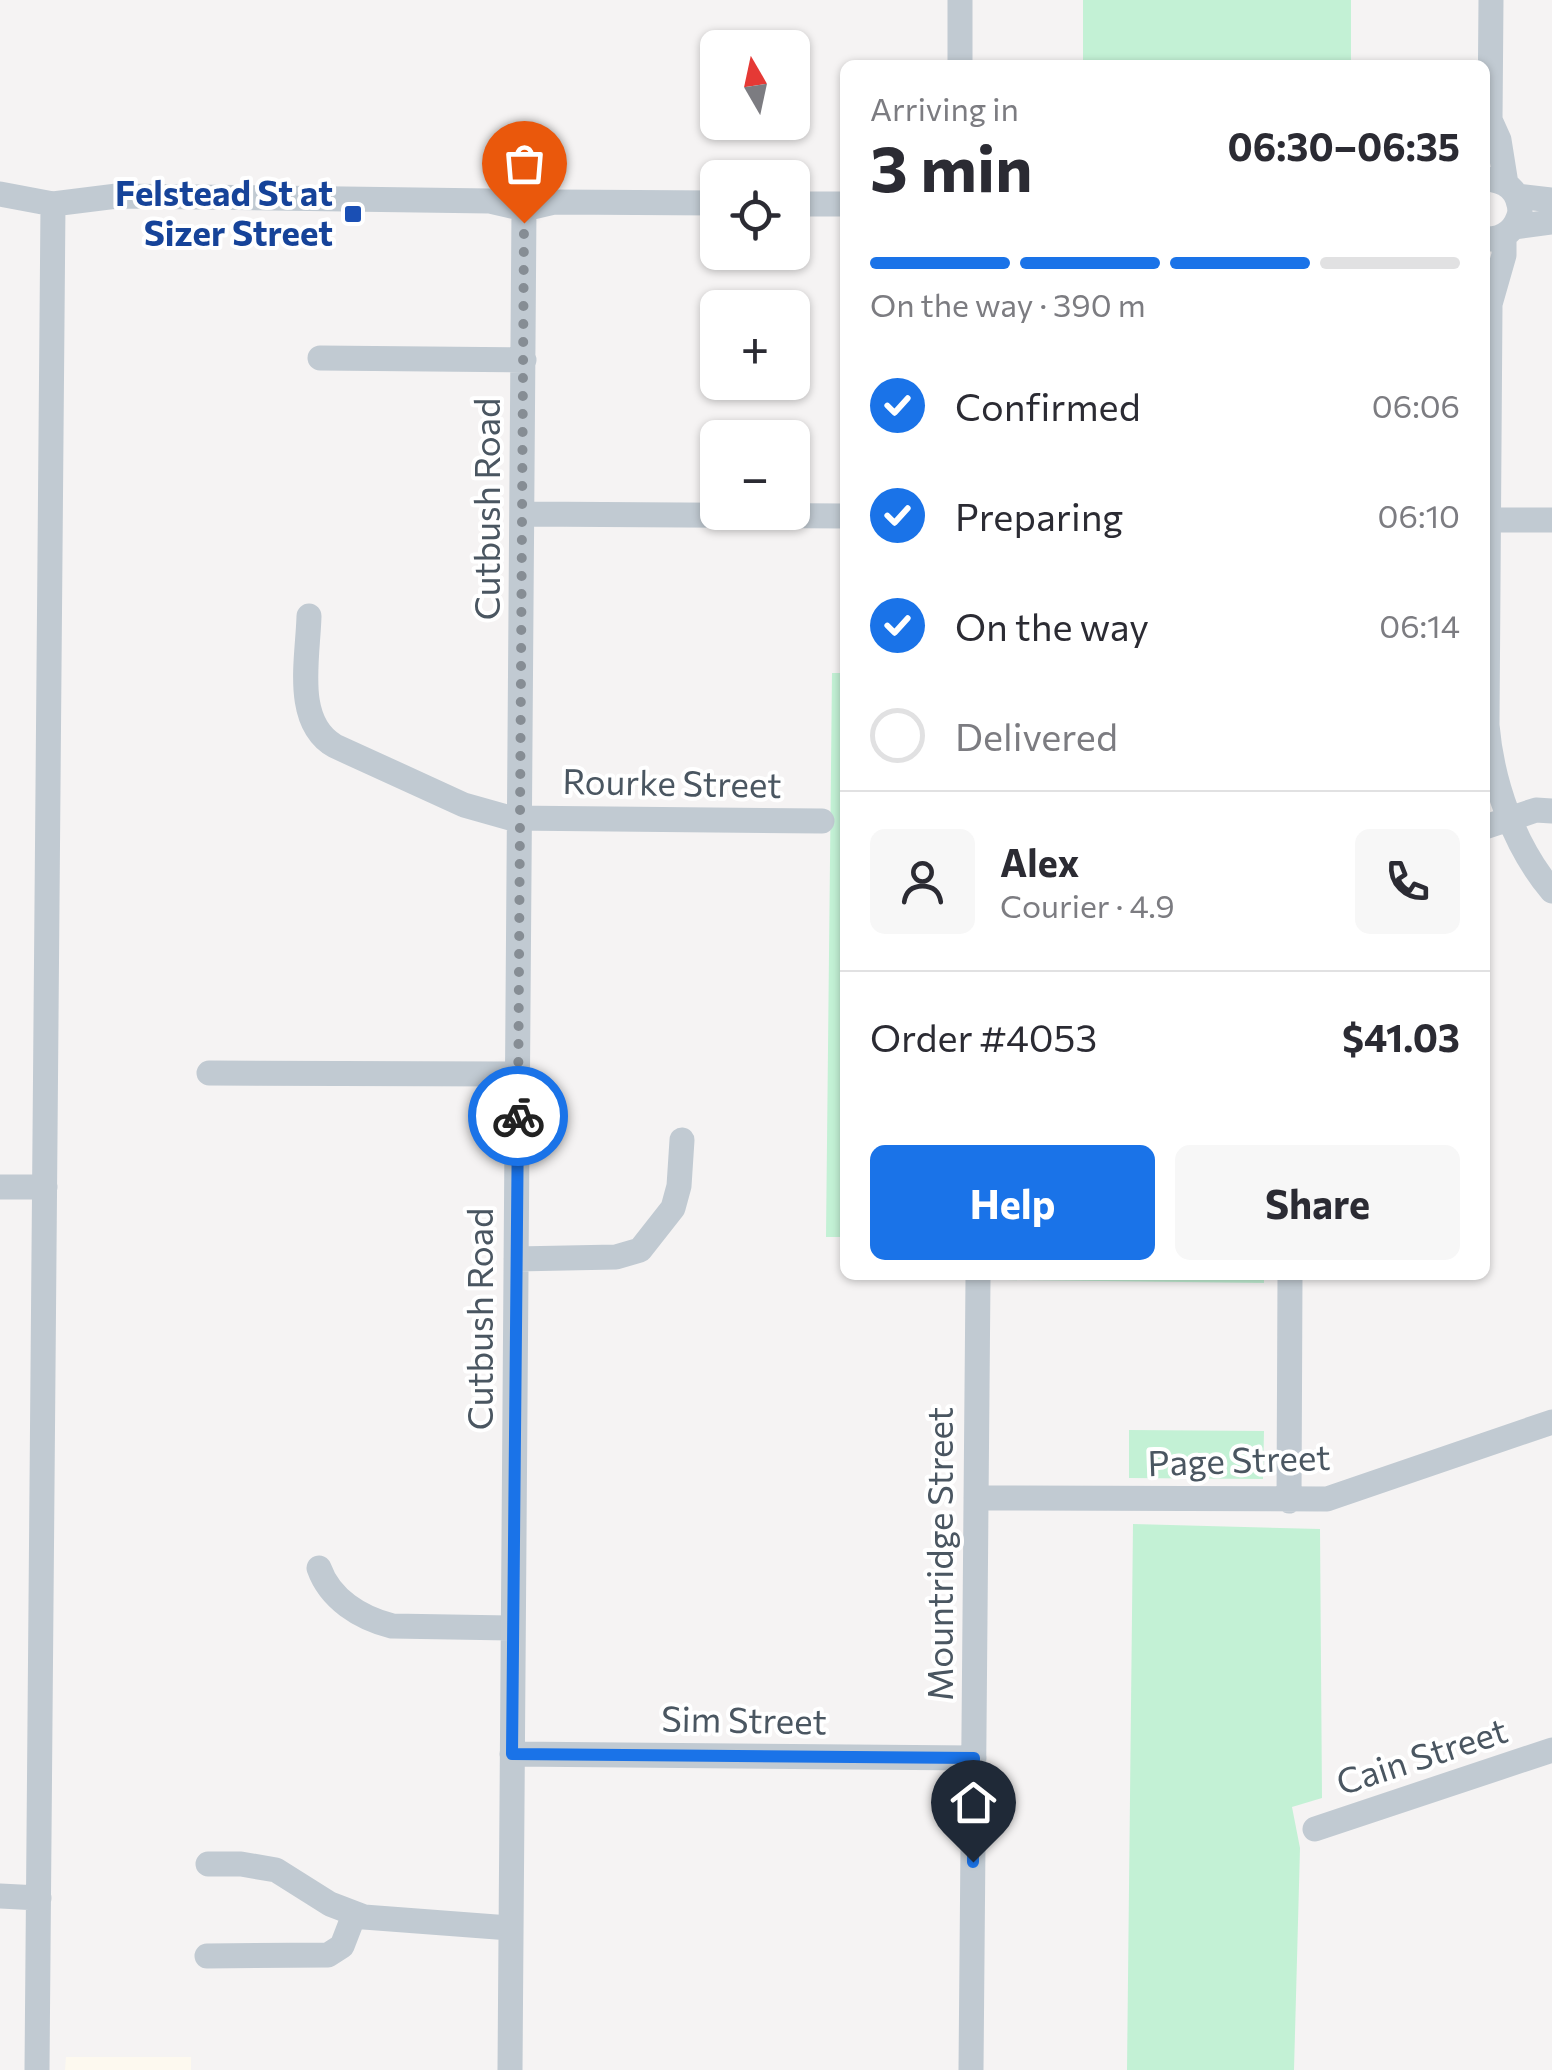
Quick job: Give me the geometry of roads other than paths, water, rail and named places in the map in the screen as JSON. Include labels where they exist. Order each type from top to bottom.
[{"type":"street","points":[[960,0],[960,60]]},
{"type":"street","points":[[1489,60],[1491,0]]},
{"type":"street","points":[[1490,130],[1499,140],[1503,186],[1520,212],[1501,234],[1504,255],[1490,291]]},
{"type":"street","points":[[1503,186],[1552,200]]},
{"type":"street","points":[[0,194],[53,204],[118,196],[478,200],[524,209],[554,202],[700,203]]},
{"type":"street","points":[[37,2070],[53,204]]},
{"type":"street","points":[[810,204],[840,204]]},
{"type":"street","name":"Cutbush Road","points":[[510,2070],[524,209]]},
{"type":"street","points":[[1501,234],[1552,222]]},
{"type":"street","points":[[320,358],[524,360]]},
{"type":"street","points":[[523,514],[840,516]]},
{"type":"street","points":[[1490,520],[1552,520]]},
{"type":"street","name":"Rourke Street","points":[[309,616],[308,705],[312,724],[325,740],[464,805],[495,816],[522,818],[822,820]]},
{"type":"street","points":[[1490,747],[1497,823],[1523,847],[1552,891]]},
{"type":"street","points":[[1497,823],[1536,810],[1552,810]]},
{"type":"street","points":[[209,1073],[518,1074]]},
{"type":"street","points":[[516,1259],[616,1258],[640,1250],[673,1208],[680,1186],[682,1140]]},
{"type":"street","points":[[0,1187],[45,1187]]},
{"type":"street","name":"Mountridge Street","points":[[971,2070],[978,1280]]},
{"type":"street","points":[[1290,1280],[1290,1501]]},
{"type":"street","name":"Page Street","points":[[976,1498],[1290,1501],[1342,1495],[1552,1422]]},
{"type":"street","points":[[319,1568],[336,1597],[380,1623],[513,1628]]},
{"type":"street","name":"Cain Street","points":[[1315,1829],[1552,1750]]},
{"type":"street","name":"Sim Street","points":[[512,1754],[974,1758]]},
{"type":"street","points":[[208,1864],[276,1870],[354,1915],[510,1928]]},
{"type":"street","points":[[0,1896],[38,1898]]},
{"type":"street","points":[[207,1956],[328,1954],[342,1946],[354,1915]]},
{"type":"place","name":"Felstead St at Sizer Street","points":[[353,214]]}]
